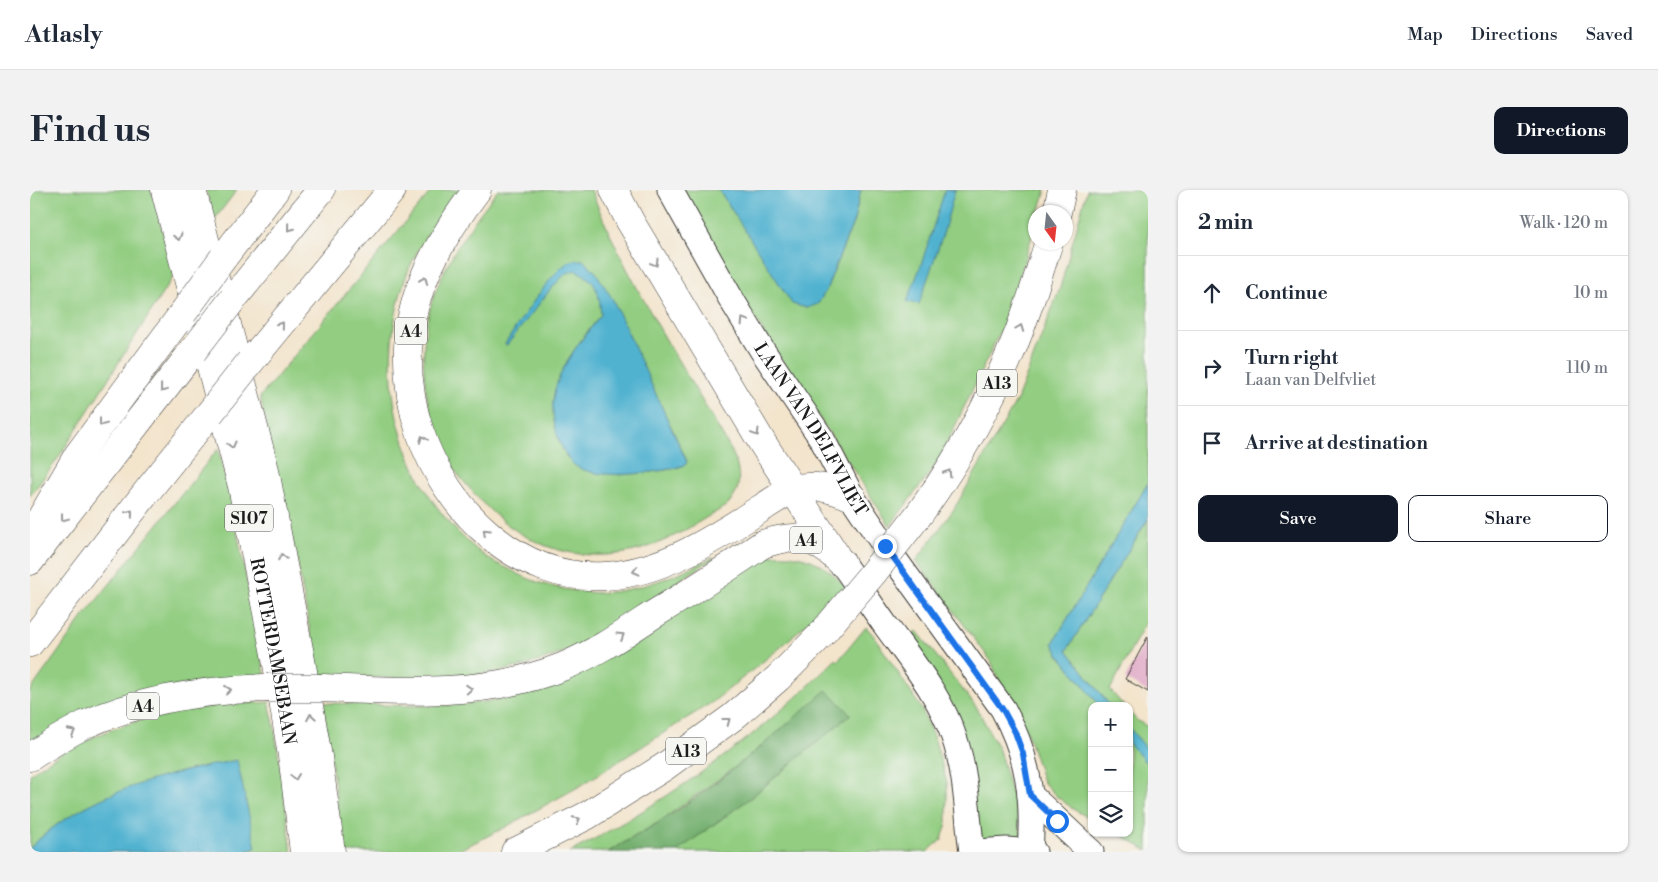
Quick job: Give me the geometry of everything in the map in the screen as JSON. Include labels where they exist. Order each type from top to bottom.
[{"type":"main road","name":"ROTTERDAMSEBAAN","points":[[165,190],[242,486],[277,664],[293,762],[304,852]]},
{"type":"main road","name":"ROTTERDAMSEBAAN","points":[[192,190],[265,470],[318,757],[331,852]]},
{"type":"main road","points":[[30,537],[78,455],[223,258],[276,190]]},
{"type":"main road","points":[[30,561],[321,190]]},
{"type":"main road","points":[[30,643],[148,489],[392,190]]},
{"type":"main road","name":"A4","points":[[476,190],[444,237],[431,261],[419,291],[408,346],[415,417],[427,449],[444,482],[483,530],[519,557],[559,572],[604,576],[628,574],[653,567],[682,555],[792,489]]},
{"type":"main road","points":[[614,190],[630,221],[731,391],[792,489],[935,695],[948,722],[962,764],[972,852]]},
{"type":"main road","name":"LAAN VAN DELFVLIET","points":[[670,190],[762,350],[822,439],[852,497],[1003,710],[1015,732],[1023,754],[1030,795],[1032,813],[1031,852]]},
{"type":"main road","points":[[1059,205],[1062,190]]},
{"type":"main road","name":"A13","points":[[515,852],[588,814],[664,767],[733,718],[778,678],[820,636],[920,513],[957,457],[996,384],[1029,305],[1046,250]]},
{"type":"main road","points":[[792,489],[803,486],[818,486],[834,489],[852,497]]},
{"type":"main road","name":"A4","points":[[30,757],[58,738],[88,724],[122,711],[193,694],[232,689],[266,688],[420,691],[476,688],[522,679],[562,667],[603,647],[763,544],[782,538],[802,539],[826,548],[842,563]]},
{"type":"main road","points":[[1030,795],[1091,852]]},
{"type":"main road","points":[[977,852],[1006,850],[1031,852]]},
{"type":"green space","points":[[30,190],[152,190],[174,275],[57,460],[30,496]]},
{"type":"green space","points":[[206,190],[237,190],[214,220]]},
{"type":"green space","points":[[432,190],[463,190],[419,248],[407,275],[394,326],[391,363],[394,400],[402,436],[415,470],[434,502],[457,531],[488,559],[526,577],[558,588],[599,593],[614,592],[658,581],[714,558],[582,644],[552,657],[524,666],[437,680],[318,675],[298,565],[260,397]]},
{"type":"green space","points":[[498,190],[591,190],[605,224],[638,290],[734,456],[739,477],[737,491],[727,505],[673,536],[640,550],[595,555],[574,553],[536,542],[518,532],[486,507],[460,477],[441,445],[430,411],[424,375],[424,339],[431,304],[438,286],[455,252]],"holes":[[[612,301],[687,461],[685,465],[673,469],[620,475],[574,465],[566,456],[558,436],[567,362],[581,340]]]},
{"type":"green space","points":[[683,190],[719,190],[826,290],[854,220],[861,190],[1046,190],[1041,205],[1028,205],[1028,249],[1008,315],[938,462],[890,526],[730,281]]},
{"type":"green space","points":[[1087,190],[1148,190],[1148,483],[1053,643],[1060,656],[1097,702],[1088,702],[1088,817],[1076,811],[1056,796],[1043,782],[1027,733],[1005,696],[991,661],[916,561],[954,509],[1017,400],[1060,288],[1070,250],[1073,250],[1073,241]]},
{"type":"green space","points":[[218,449],[228,486],[266,679],[30,747],[30,691],[84,616]]},
{"type":"green space","points":[[1148,519],[1148,618],[1110,690],[1120,702],[1107,702],[1067,650]]},
{"type":"green space","points":[[769,555],[803,557],[812,560],[829,571],[846,587],[781,647],[714,701],[580,786],[502,829],[455,852],[344,852],[323,703],[407,706],[470,704],[499,699],[540,688],[556,682]]},
{"type":"green space","points":[[866,627],[874,636],[921,708],[935,741],[947,783],[947,824],[942,839],[927,852],[676,852],[749,799],[851,714],[777,734],[730,771],[659,822],[608,852],[570,852],[677,789],[744,741],[776,715],[836,659],[838,661]]},
{"type":"green space","points":[[917,631],[977,708],[999,750],[1023,841],[980,845],[906,637]]},
{"type":"green space","points":[[826,690],[851,714],[749,799],[676,852],[608,852],[658,823],[724,777]]},
{"type":"green space","points":[[269,702],[274,724],[292,852],[243,852],[256,848],[196,768],[151,781],[86,807],[66,818],[30,848],[30,774],[67,750],[86,740],[128,724],[171,712],[201,707]]},
{"type":"green space","points":[[1133,716],[1148,727],[1148,750],[1133,733]]},
{"type":"green space","points":[[1133,748],[1148,765],[1148,851],[1124,837],[1133,837]]},
{"type":"water","points":[[719,190],[861,190],[854,220],[826,290],[818,304],[807,308],[792,304]]},
{"type":"water","points":[[945,190],[955,190],[944,231],[919,304],[907,302],[921,265]]},
{"type":"water","points":[[583,260],[595,271],[613,300],[687,462],[685,465],[644,473],[596,473],[583,470],[573,464],[564,451],[557,434],[553,416],[555,388],[571,355],[601,315],[598,293],[588,278],[575,270],[565,274],[507,345],[505,344],[536,298],[555,274],[571,261]]},
{"type":"water","points":[[1148,483],[1148,519],[1067,650],[1107,702],[1097,702],[1060,656],[1053,643]]},
{"type":"water","points":[[1133,733],[1148,750],[1148,765],[1133,748]]},
{"type":"water","points":[[237,760],[256,848],[243,852],[30,852],[30,848],[51,829],[75,813],[100,800],[154,779]]},
{"type":"building","points":[[1148,636],[1148,692],[1125,679]]},
{"type":"route","points":[[885,546],[1003,710],[1015,732],[1023,754],[1030,795],[1057,821]]}]
